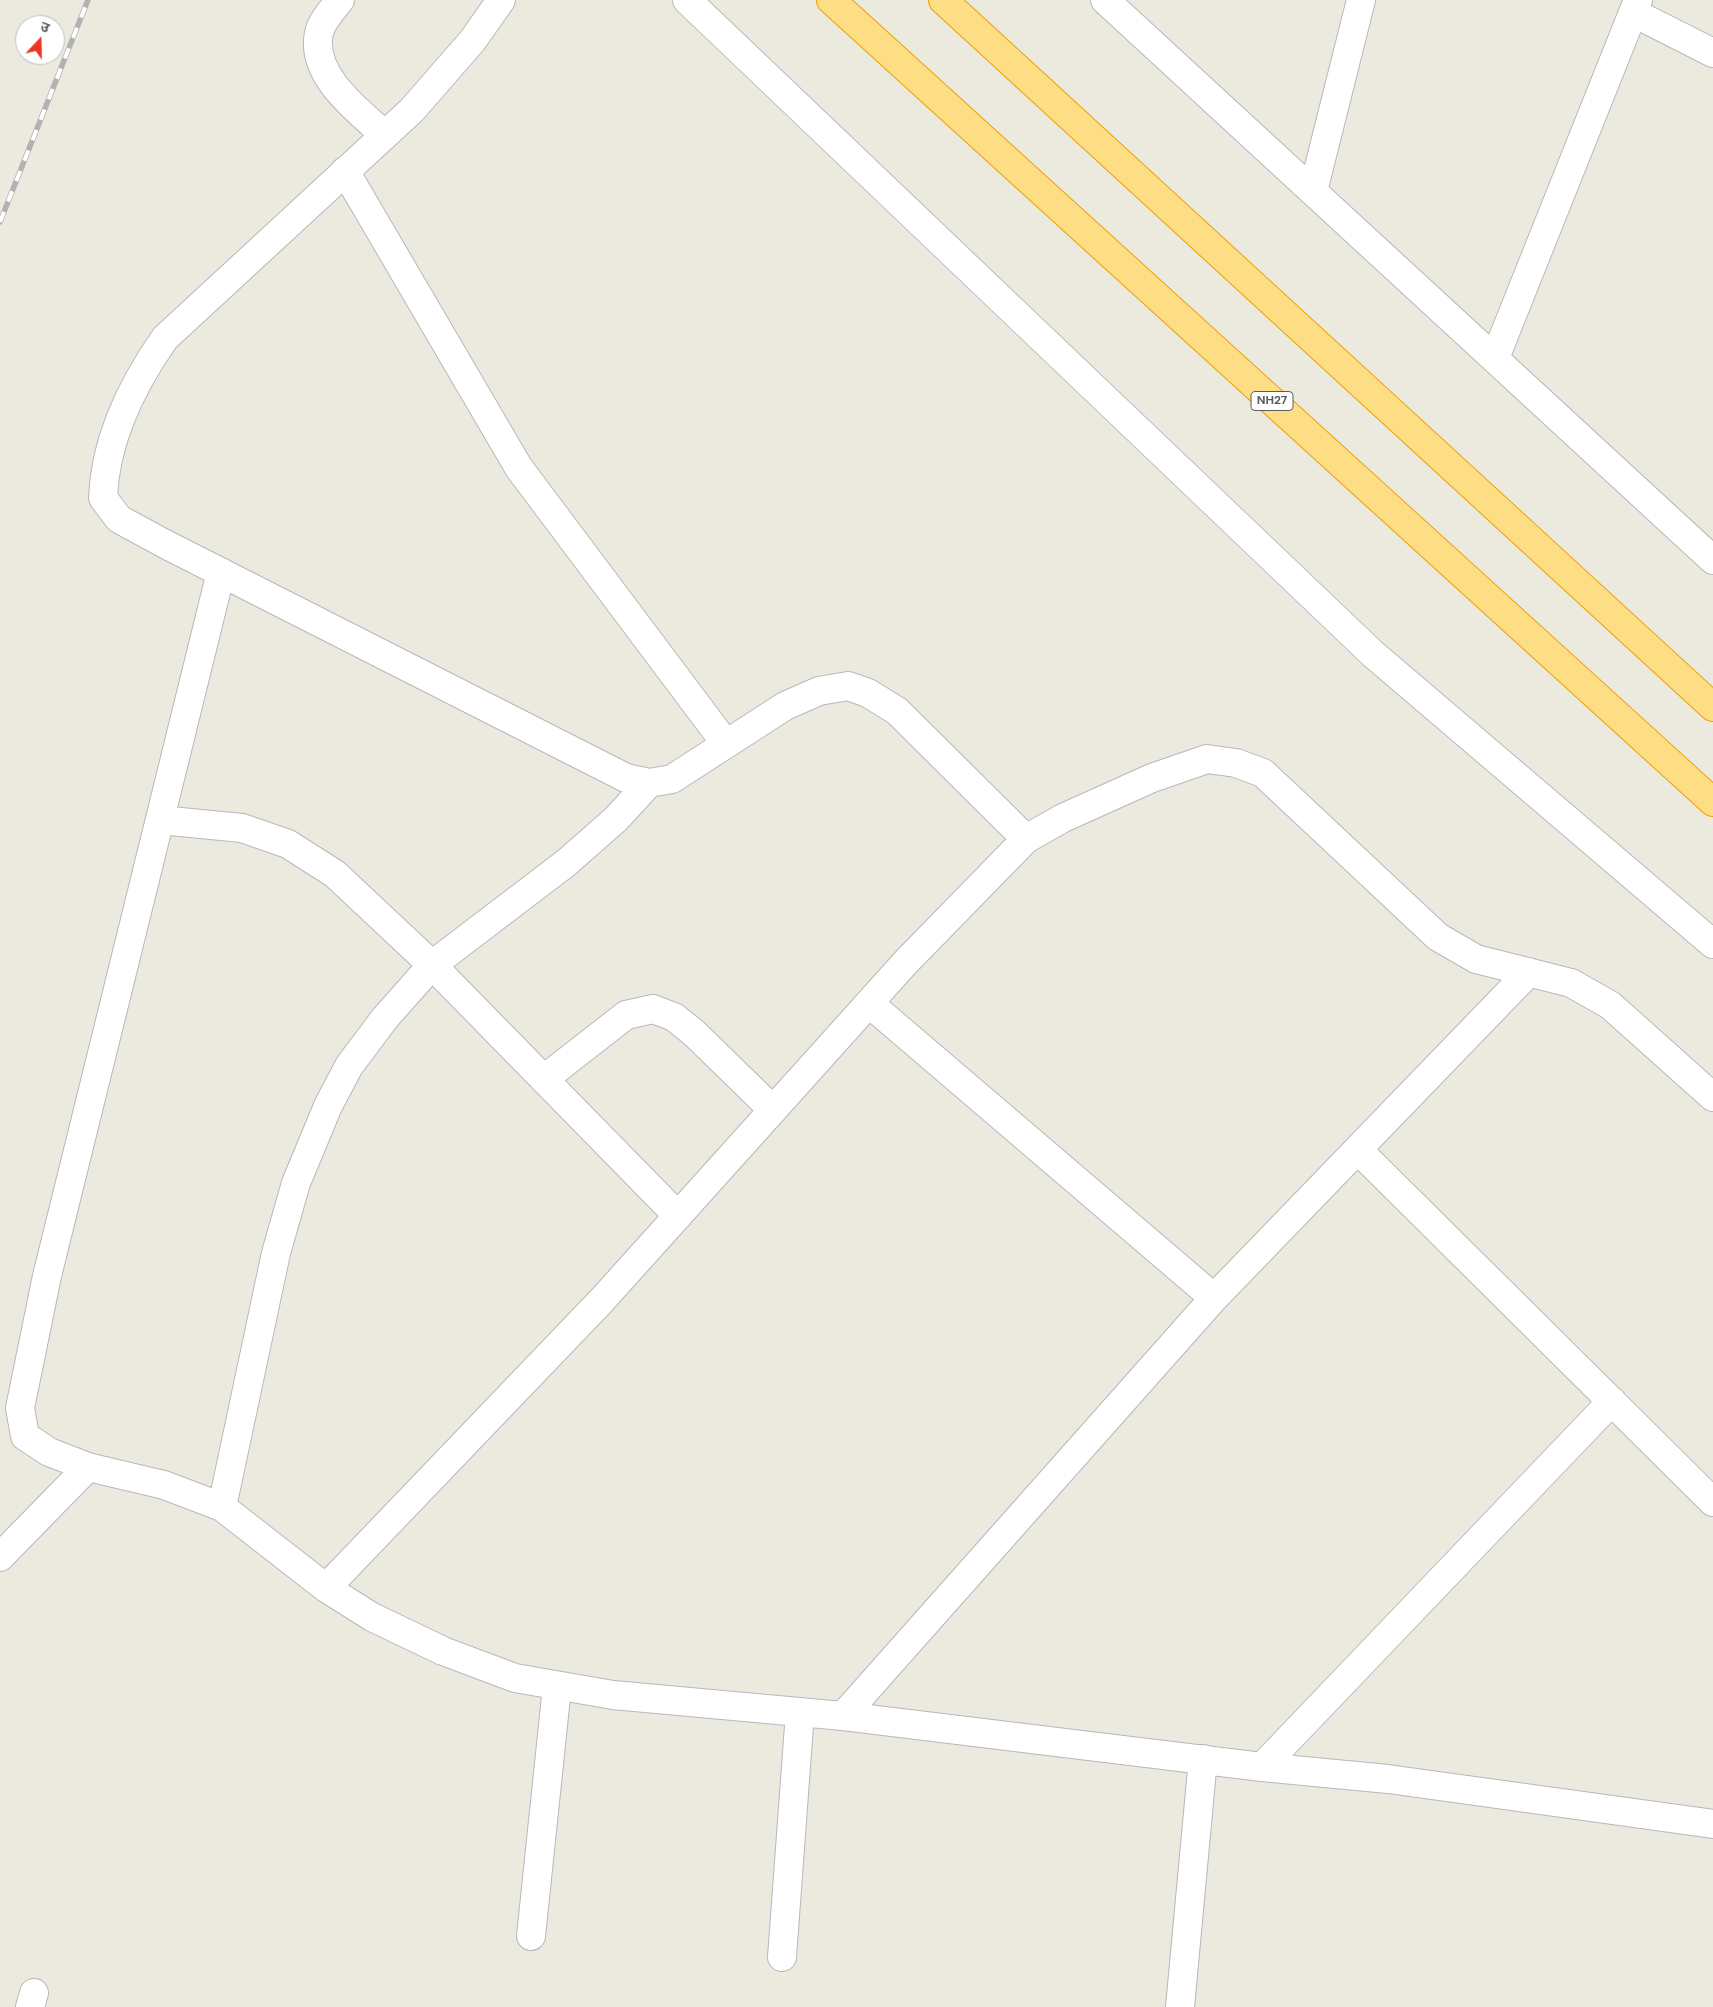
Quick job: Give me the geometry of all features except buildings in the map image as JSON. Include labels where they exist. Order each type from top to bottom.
[{"type":"highway","name":"NH27","points":[[831,0],[1713,802]]},
{"type":"highway","points":[[943,0],[1713,707]]},
{"type":"street","points":[[340,0],[319,31],[318,53],[328,76],[356,109],[386,135]]},
{"type":"street","points":[[500,0],[461,54],[412,110],[165,338],[144,368],[124,410],[104,474],[103,498],[119,519],[626,778],[649,783],[672,779],[785,706],[819,691],[848,686],[868,693],[897,710],[1026,839]]},
{"type":"street","points":[[687,0],[1373,654],[1713,944]]},
{"type":"street","points":[[1105,0],[1713,560]]},
{"type":"street","points":[[1313,191],[1361,0]]},
{"type":"street","points":[[1495,358],[1636,7],[1713,53]]},
{"type":"street","points":[[345,171],[519,468],[726,744]]},
{"type":"street","points":[[221,572],[49,1267],[20,1408],[25,1436],[49,1452],[88,1467],[164,1485],[222,1507],[326,1588],[372,1617],[443,1652],[515,1678],[557,1687],[613,1695],[843,1716],[1262,1766],[1388,1779],[1713,1824]]},
{"type":"street","points":[[326,1588],[603,1299],[905,964],[1026,839],[1063,818],[1152,778],[1207,759],[1236,763],[1263,773],[1438,937],[1476,959],[1571,983],[1610,1005],[1713,1097]]},
{"type":"street","points":[[222,1507],[276,1253],[296,1183],[328,1106],[350,1066],[385,1018],[432,965],[566,863],[616,819],[649,783]]},
{"type":"street","points":[[160,820],[242,828],[288,844],[335,874],[432,965],[678,1216]]},
{"type":"street","points":[[843,1716],[1214,1298],[1529,972]]},
{"type":"street","points":[[870,1004],[1214,1298]]},
{"type":"street","points":[[544,1079],[626,1015],[653,1009],[674,1017],[694,1033],[773,1110]]},
{"type":"street","points":[[1358,1150],[1713,1502]]},
{"type":"street","points":[[1262,1766],[1612,1401]]},
{"type":"street","points":[[0,1557],[88,1467]]},
{"type":"street","points":[[531,1936],[557,1687]]},
{"type":"street","points":[[782,1957],[800,1712]]},
{"type":"street","points":[[1180,2007],[1203,1759]]},
{"type":"railway","points":[[0,222],[88,0]]}]
